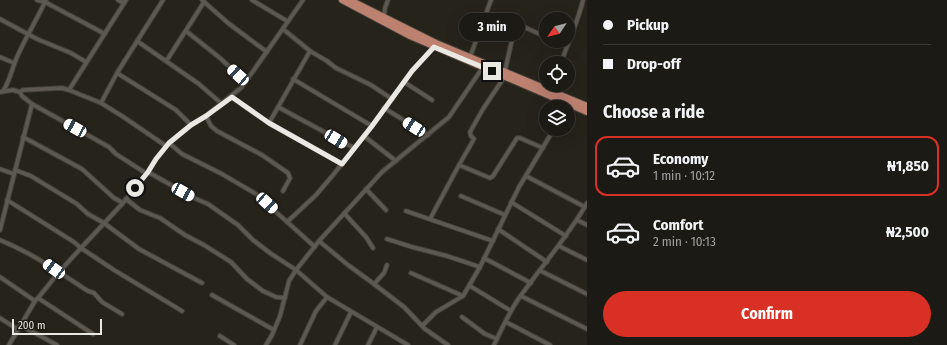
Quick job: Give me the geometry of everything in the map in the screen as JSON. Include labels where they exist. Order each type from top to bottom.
[{"type":"highway","points":[[342,0],[434,47],[539,87]]},
{"type":"highway","points":[[350,0],[411,32],[470,57],[555,100]]},
{"type":"highway","points":[[551,92],[587,106]]},
{"type":"highway","points":[[575,108],[587,112]]},
{"type":"street","points":[[37,0],[45,1],[104,34]]},
{"type":"street","points":[[69,90],[125,2],[118,0]]},
{"type":"street","points":[[101,103],[117,73],[163,0]]},
{"type":"street","points":[[252,0],[287,21]]},
{"type":"street","points":[[8,345],[37,299],[59,272],[125,201],[168,144],[191,125],[232,97],[246,82],[303,0]]},
{"type":"street","points":[[384,18],[388,0]]},
{"type":"street","points":[[470,57],[478,39],[484,17],[491,0]]},
{"type":"street","points":[[563,56],[578,19],[583,0]]},
{"type":"street","points":[[1,92],[7,84],[14,63],[45,1]]},
{"type":"street","points":[[166,60],[186,31],[203,1],[228,23],[267,52]]},
{"type":"street","points":[[484,17],[527,28],[539,34]]},
{"type":"street","points":[[0,19],[28,34],[71,53],[86,62]]},
{"type":"street","points":[[430,219],[474,140],[470,135],[470,132],[505,74],[513,35],[513,24]]},
{"type":"street","points":[[283,29],[310,51],[327,60],[336,68],[371,85],[392,99]]},
{"type":"street","points":[[186,31],[220,58],[246,82]]},
{"type":"street","points":[[137,41],[199,84],[222,104]]},
{"type":"street","points":[[287,222],[316,195],[372,126],[404,82],[434,47]]},
{"type":"street","points":[[269,123],[310,51]]},
{"type":"street","points":[[0,57],[14,63]]},
{"type":"street","points":[[266,345],[280,316],[290,279],[296,270],[319,241],[382,172],[450,117],[483,67]]},
{"type":"street","points":[[117,73],[176,110],[191,125]]},
{"type":"street","points":[[293,79],[372,126]]},
{"type":"street","points":[[404,82],[432,100]]},
{"type":"street","points":[[7,84],[13,90]]},
{"type":"street","points":[[1,92],[13,90],[20,92],[23,90],[62,88],[101,103],[182,154],[222,174],[256,194],[315,247]]},
{"type":"street","points":[[20,92],[22,96],[32,104],[109,147],[116,154],[147,173],[208,204],[238,226],[270,253],[296,270],[327,297],[403,344],[408,345]]},
{"type":"street","points":[[232,97],[269,123],[342,164]]},
{"type":"street","points":[[0,230],[32,104]]},
{"type":"street","points":[[278,107],[354,148]]},
{"type":"street","points":[[384,108],[428,135]]},
{"type":"street","points":[[206,116],[211,126],[217,131],[262,155],[288,174],[290,178],[283,191]]},
{"type":"street","points":[[364,136],[396,161]]},
{"type":"street","points":[[423,325],[436,312],[463,296],[470,286],[511,202],[550,136]]},
{"type":"street","points":[[23,137],[82,169],[114,198],[125,201],[140,210],[160,218],[185,235],[231,262],[247,279],[263,291],[276,297],[285,298]]},
{"type":"street","points":[[459,165],[490,178],[493,176],[517,138],[543,148]]},
{"type":"street","points":[[0,169],[14,174]]},
{"type":"street","points":[[15,170],[31,176],[77,204],[88,214],[104,223],[140,249],[202,283]]},
{"type":"street","points":[[494,345],[521,296],[559,246],[586,205],[526,176]]},
{"type":"street","points":[[366,189],[386,210]]},
{"type":"street","points":[[461,196],[505,215]]},
{"type":"street","points":[[7,200],[78,245],[114,270],[182,311]]},
{"type":"street","points":[[511,202],[566,236]]},
{"type":"street","points":[[0,204],[5,206]]},
{"type":"street","points":[[406,211],[493,241]]},
{"type":"street","points":[[344,213],[366,237],[373,248]]},
{"type":"street","points":[[577,220],[587,225]]},
{"type":"street","points":[[498,229],[547,262]]},
{"type":"street","points":[[387,239],[480,267]]},
{"type":"street","points":[[0,240],[41,260],[88,291],[94,293],[102,302],[122,314]]},
{"type":"street","points":[[319,241],[404,307],[435,337],[448,345]]},
{"type":"street","points":[[559,246],[587,260]]},
{"type":"street","points":[[484,258],[531,284]]},
{"type":"street","points":[[374,284],[384,273],[387,265]]},
{"type":"street","points":[[541,271],[587,294]]},
{"type":"street","points":[[411,273],[463,296]]},
{"type":"street","points":[[0,277],[94,334]]},
{"type":"street","points":[[470,286],[511,312]]},
{"type":"street","points":[[212,295],[274,330]]},
{"type":"street","points":[[521,296],[587,328]]},
{"type":"street","points":[[300,345],[316,311],[327,297]]},
{"type":"street","points":[[335,345],[351,312]]},
{"type":"street","points":[[462,317],[485,334],[496,339]]},
{"type":"street","points":[[0,318],[17,329]]},
{"type":"street","points":[[506,322],[550,345]]},
{"type":"street","points":[[20,325],[56,345]]},
{"type":"street","points":[[368,345],[377,327]]},
{"type":"street","points":[[220,336],[234,345]]},
{"type":"route","points":[[135,188],[169,143],[191,125],[232,97],[269,123],[342,164],[412,71],[434,47],[492,71]]}]
